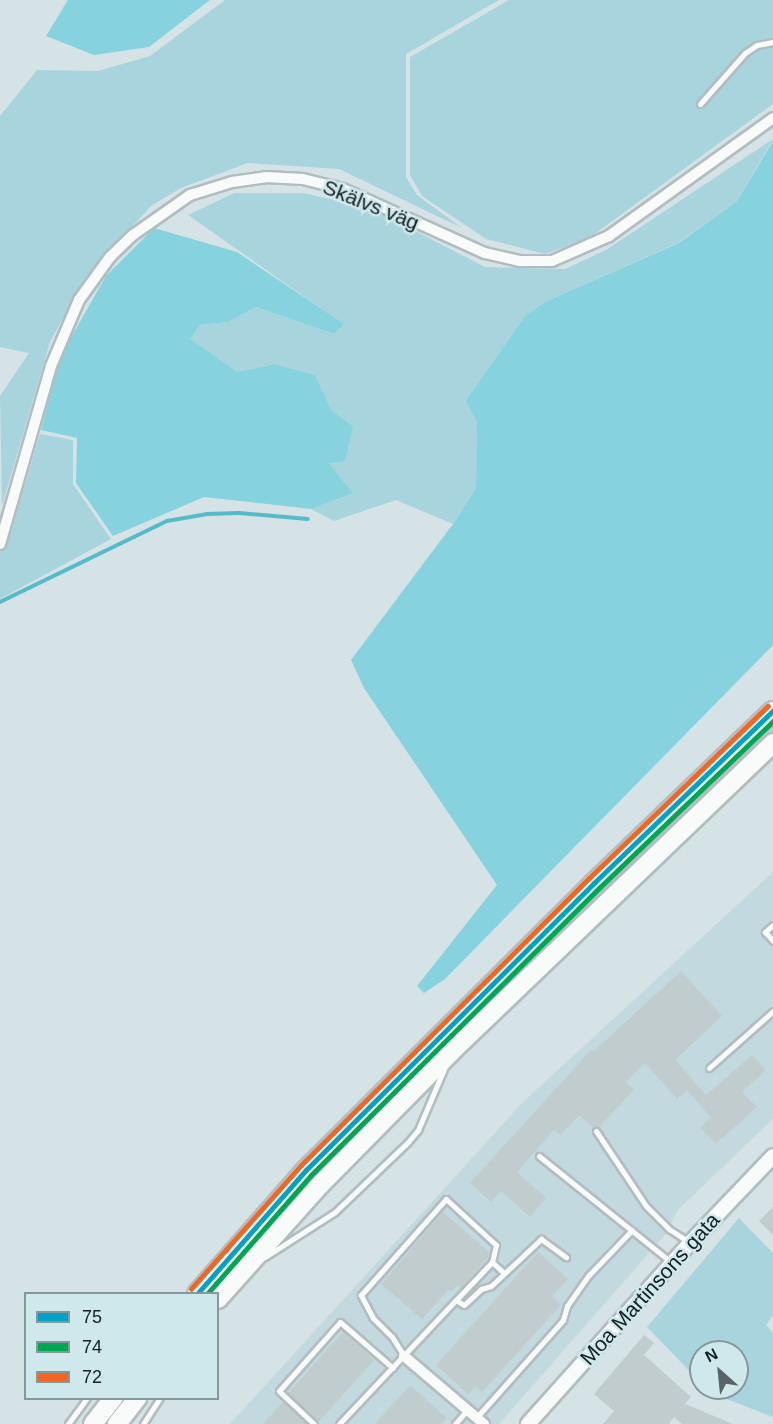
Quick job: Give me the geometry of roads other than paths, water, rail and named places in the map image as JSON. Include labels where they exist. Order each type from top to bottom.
[{"type":"highway","points":[[755,728],[773,703]]},
{"type":"highway","points":[[198,1292],[306,1170],[594,883],[773,711]]},
{"type":"highway","points":[[219,1298],[321,1184],[450,1053],[773,743]]},
{"type":"highway","points":[[743,771],[773,752]]},
{"type":"highway","points":[[93,1424],[111,1400]]},
{"type":"highway","points":[[117,1424],[135,1400]]},
{"type":"street","name":"Skälvs väg","points":[[0,544],[51,366],[79,300],[110,257],[132,235],[190,195],[232,182],[266,177],[303,179],[343,189],[485,253],[519,261],[552,261],[609,236],[773,118]]},
{"type":"street","name":"Moa Martinsons gata","points":[[528,1424],[690,1243],[773,1156]]},
{"type":"street","points":[[404,1356],[476,1417]]},
{"type":"lane","points":[[700,104],[745,53],[757,45],[773,42]]},
{"type":"lane","points":[[773,925],[765,932],[773,941]]},
{"type":"lane","points":[[709,1068],[773,1011]]},
{"type":"lane","points":[[245,1268],[287,1245],[335,1212],[408,1142],[418,1130],[450,1053]]},
{"type":"lane","points":[[596,1131],[646,1206],[669,1229],[690,1243]]},
{"type":"lane","points":[[539,1156],[672,1263]]},
{"type":"lane","points":[[339,1424],[393,1368],[492,1262],[496,1245],[446,1199],[361,1295],[373,1318],[392,1337],[404,1356]]},
{"type":"lane","points":[[455,1424],[476,1417],[563,1320],[567,1306],[589,1275],[632,1230]]},
{"type":"lane","points":[[456,1300],[464,1305],[541,1239],[566,1257]]},
{"type":"lane","points":[[492,1262],[504,1273]]},
{"type":"lane","points":[[314,1424],[279,1391],[340,1322],[393,1368]]},
{"type":"lane","points":[[68,1424],[86,1400]]},
{"type":"lane","points":[[142,1424],[159,1400]]},
{"type":"waterway","points":[[0,602],[167,521],[207,514],[239,513],[308,519]]}]
